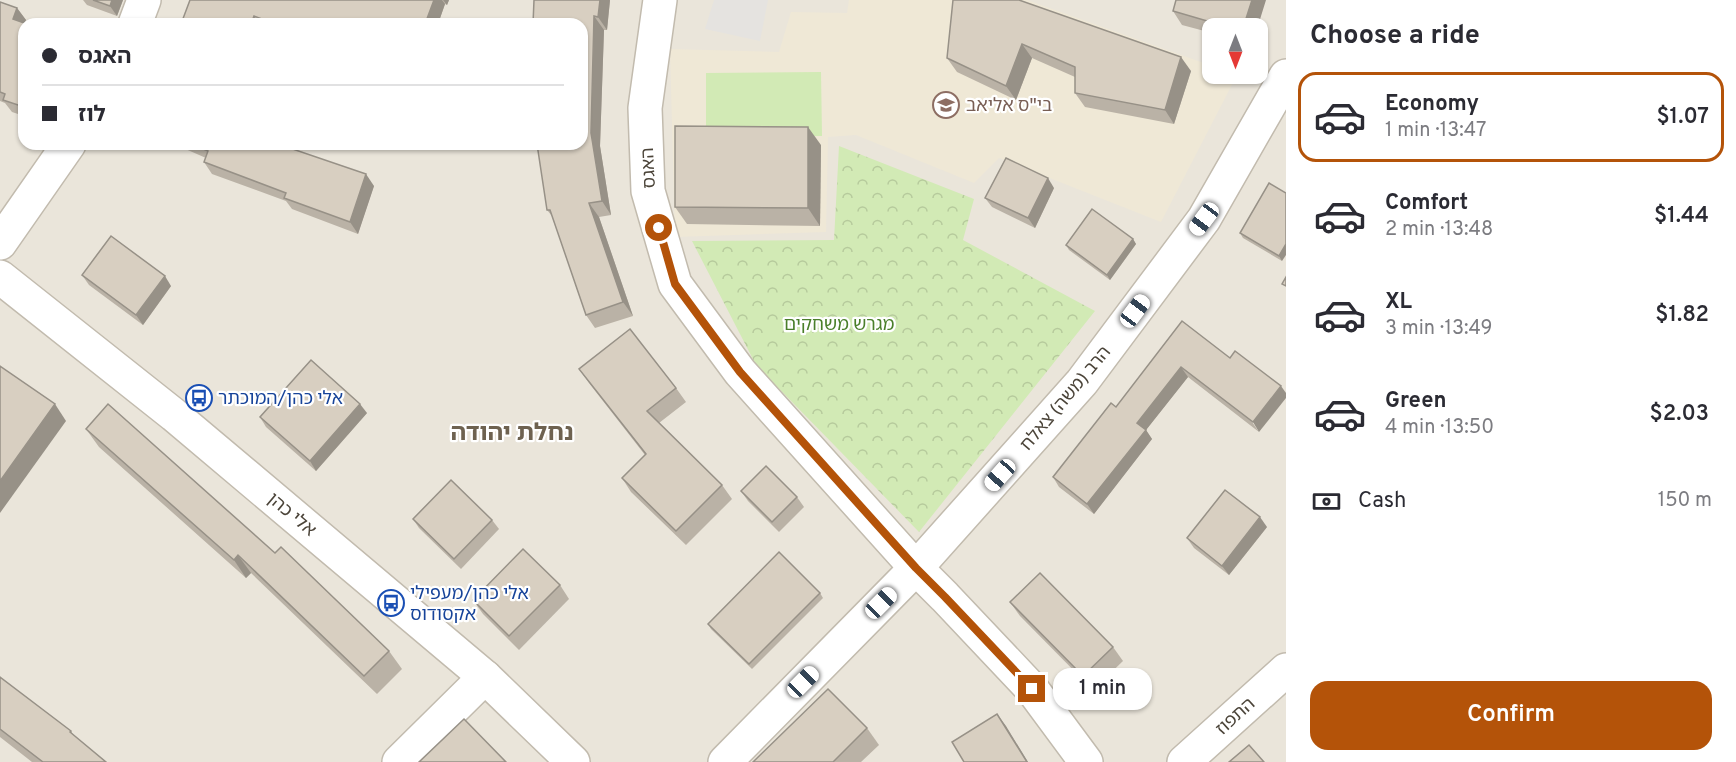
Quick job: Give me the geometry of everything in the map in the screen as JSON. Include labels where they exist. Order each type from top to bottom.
[{"type":"street","points":[[137,18],[144,0]]},
{"type":"street","name":"האגס","points":[[660,0],[645,108],[648,191],[675,284],[740,372],[916,568],[1032,689],[1086,762]]},
{"type":"street","name":"הרב (משה) צאלח","points":[[725,762],[916,568],[1082,382],[1204,219],[1286,76]]},
{"type":"street","points":[[0,243],[65,150]]},
{"type":"street","name":"אלי כהן","points":[[0,277],[174,415],[485,677],[573,762]]},
{"type":"street","name":"התפוז","points":[[1184,762],[1286,670]]},
{"type":"street","points":[[399,762],[485,677]]},
{"type":"shaded area","points":[[0,0],[1286,0],[1286,762],[0,762]]},
{"type":"shaded area","points":[[714,0],[768,0],[760,41],[705,29]]},
{"type":"shaded area","name":"בי\"ס אליאב","points":[[849,0],[1027,0],[1202,62],[1202,84],[1232,84],[1161,222],[999,158],[974,183],[856,135],[828,137],[826,232],[675,237],[670,49],[779,52],[791,12],[847,13]]},
{"type":"green space","points":[[821,72],[822,136],[706,137],[706,73]]},
{"type":"green space","name":"מגרש משחקים","points":[[839,146],[974,199],[963,240],[1095,311],[919,532],[756,365],[692,241],[834,240]]},
{"type":"building","points":[[93,0],[112,0],[110,6]]},
{"type":"building","points":[[190,0],[434,0],[427,18],[259,18],[254,16],[253,18],[183,18]]},
{"type":"building","points":[[534,0],[600,0],[598,17],[594,16],[591,133],[602,201],[589,203],[623,302],[586,315],[550,210],[547,210],[538,150],[588,150],[588,18],[533,18]]},
{"type":"building","points":[[953,0],[1019,0],[1181,57],[1165,110],[1075,93],[1075,67],[1022,44],[1006,86],[947,58]]},
{"type":"building","points":[[1176,0],[1252,0],[1246,18],[1202,20],[1173,11]]},
{"type":"building","points":[[0,2],[17,8],[13,19],[18,21],[18,105],[3,100],[5,94],[0,92]]},
{"type":"building","points":[[675,126],[808,127],[808,208],[675,207]]},
{"type":"building","points":[[206,150],[296,150],[366,174],[350,222],[284,198],[286,193],[204,162],[208,151]]},
{"type":"building","points":[[1006,158],[1048,178],[1028,218],[985,198]]},
{"type":"building","points":[[1269,183],[1286,193],[1286,244],[1279,256],[1240,233]]},
{"type":"building","points":[[1092,209],[1133,239],[1107,275],[1066,245]]},
{"type":"building","points":[[111,236],[165,276],[136,315],[82,275]]},
{"type":"building","points":[[1182,321],[1230,358],[1235,351],[1281,386],[1253,422],[1181,367],[1137,423],[1146,430],[1087,504],[1053,477],[1111,403],[1116,407]]},
{"type":"building","points":[[630,329],[676,388],[647,411],[722,485],[676,531],[622,478],[646,454],[579,369]]},
{"type":"building","points":[[311,360],[360,404],[310,461],[260,417]]},
{"type":"building","points":[[0,366],[55,404],[0,481]]},
{"type":"building","points":[[108,404],[275,553],[281,547],[389,651],[364,676],[238,555],[234,560],[86,429]]},
{"type":"building","points":[[766,466],[797,497],[772,522],[741,491]]},
{"type":"building","points":[[451,480],[492,520],[454,559],[413,519]]},
{"type":"building","points":[[1225,490],[1260,517],[1222,566],[1187,538]]},
{"type":"building","points":[[523,549],[560,585],[509,636],[473,600]]},
{"type":"building","points":[[779,552],[820,593],[749,664],[708,624]]},
{"type":"building","points":[[1040,573],[1113,647],[1083,676],[1010,602]]},
{"type":"building","points":[[0,677],[71,731],[106,762],[43,762],[0,729]]},
{"type":"building","points":[[828,689],[867,728],[833,762],[753,762]]},
{"type":"building","points":[[997,714],[1027,762],[964,762],[952,742]]},
{"type":"building","points":[[464,719],[506,762],[419,762]]},
{"type":"building","points":[[1249,745],[1264,762],[1229,762]]},
{"type":"place","name":"בי\"ס אליאב","points":[[946,105]]},
{"type":"place","name":"אלי כהן/המוכתר","points":[[199,398]]},
{"type":"place","name":"אלי כהן/מעפילי אקסודוס","points":[[391,603]]},
{"type":"district","name":"נחלת יהודה","points":[[512,432]]},
{"type":"route","points":[[659,228],[675,284],[740,372],[916,568],[1032,689]]}]
